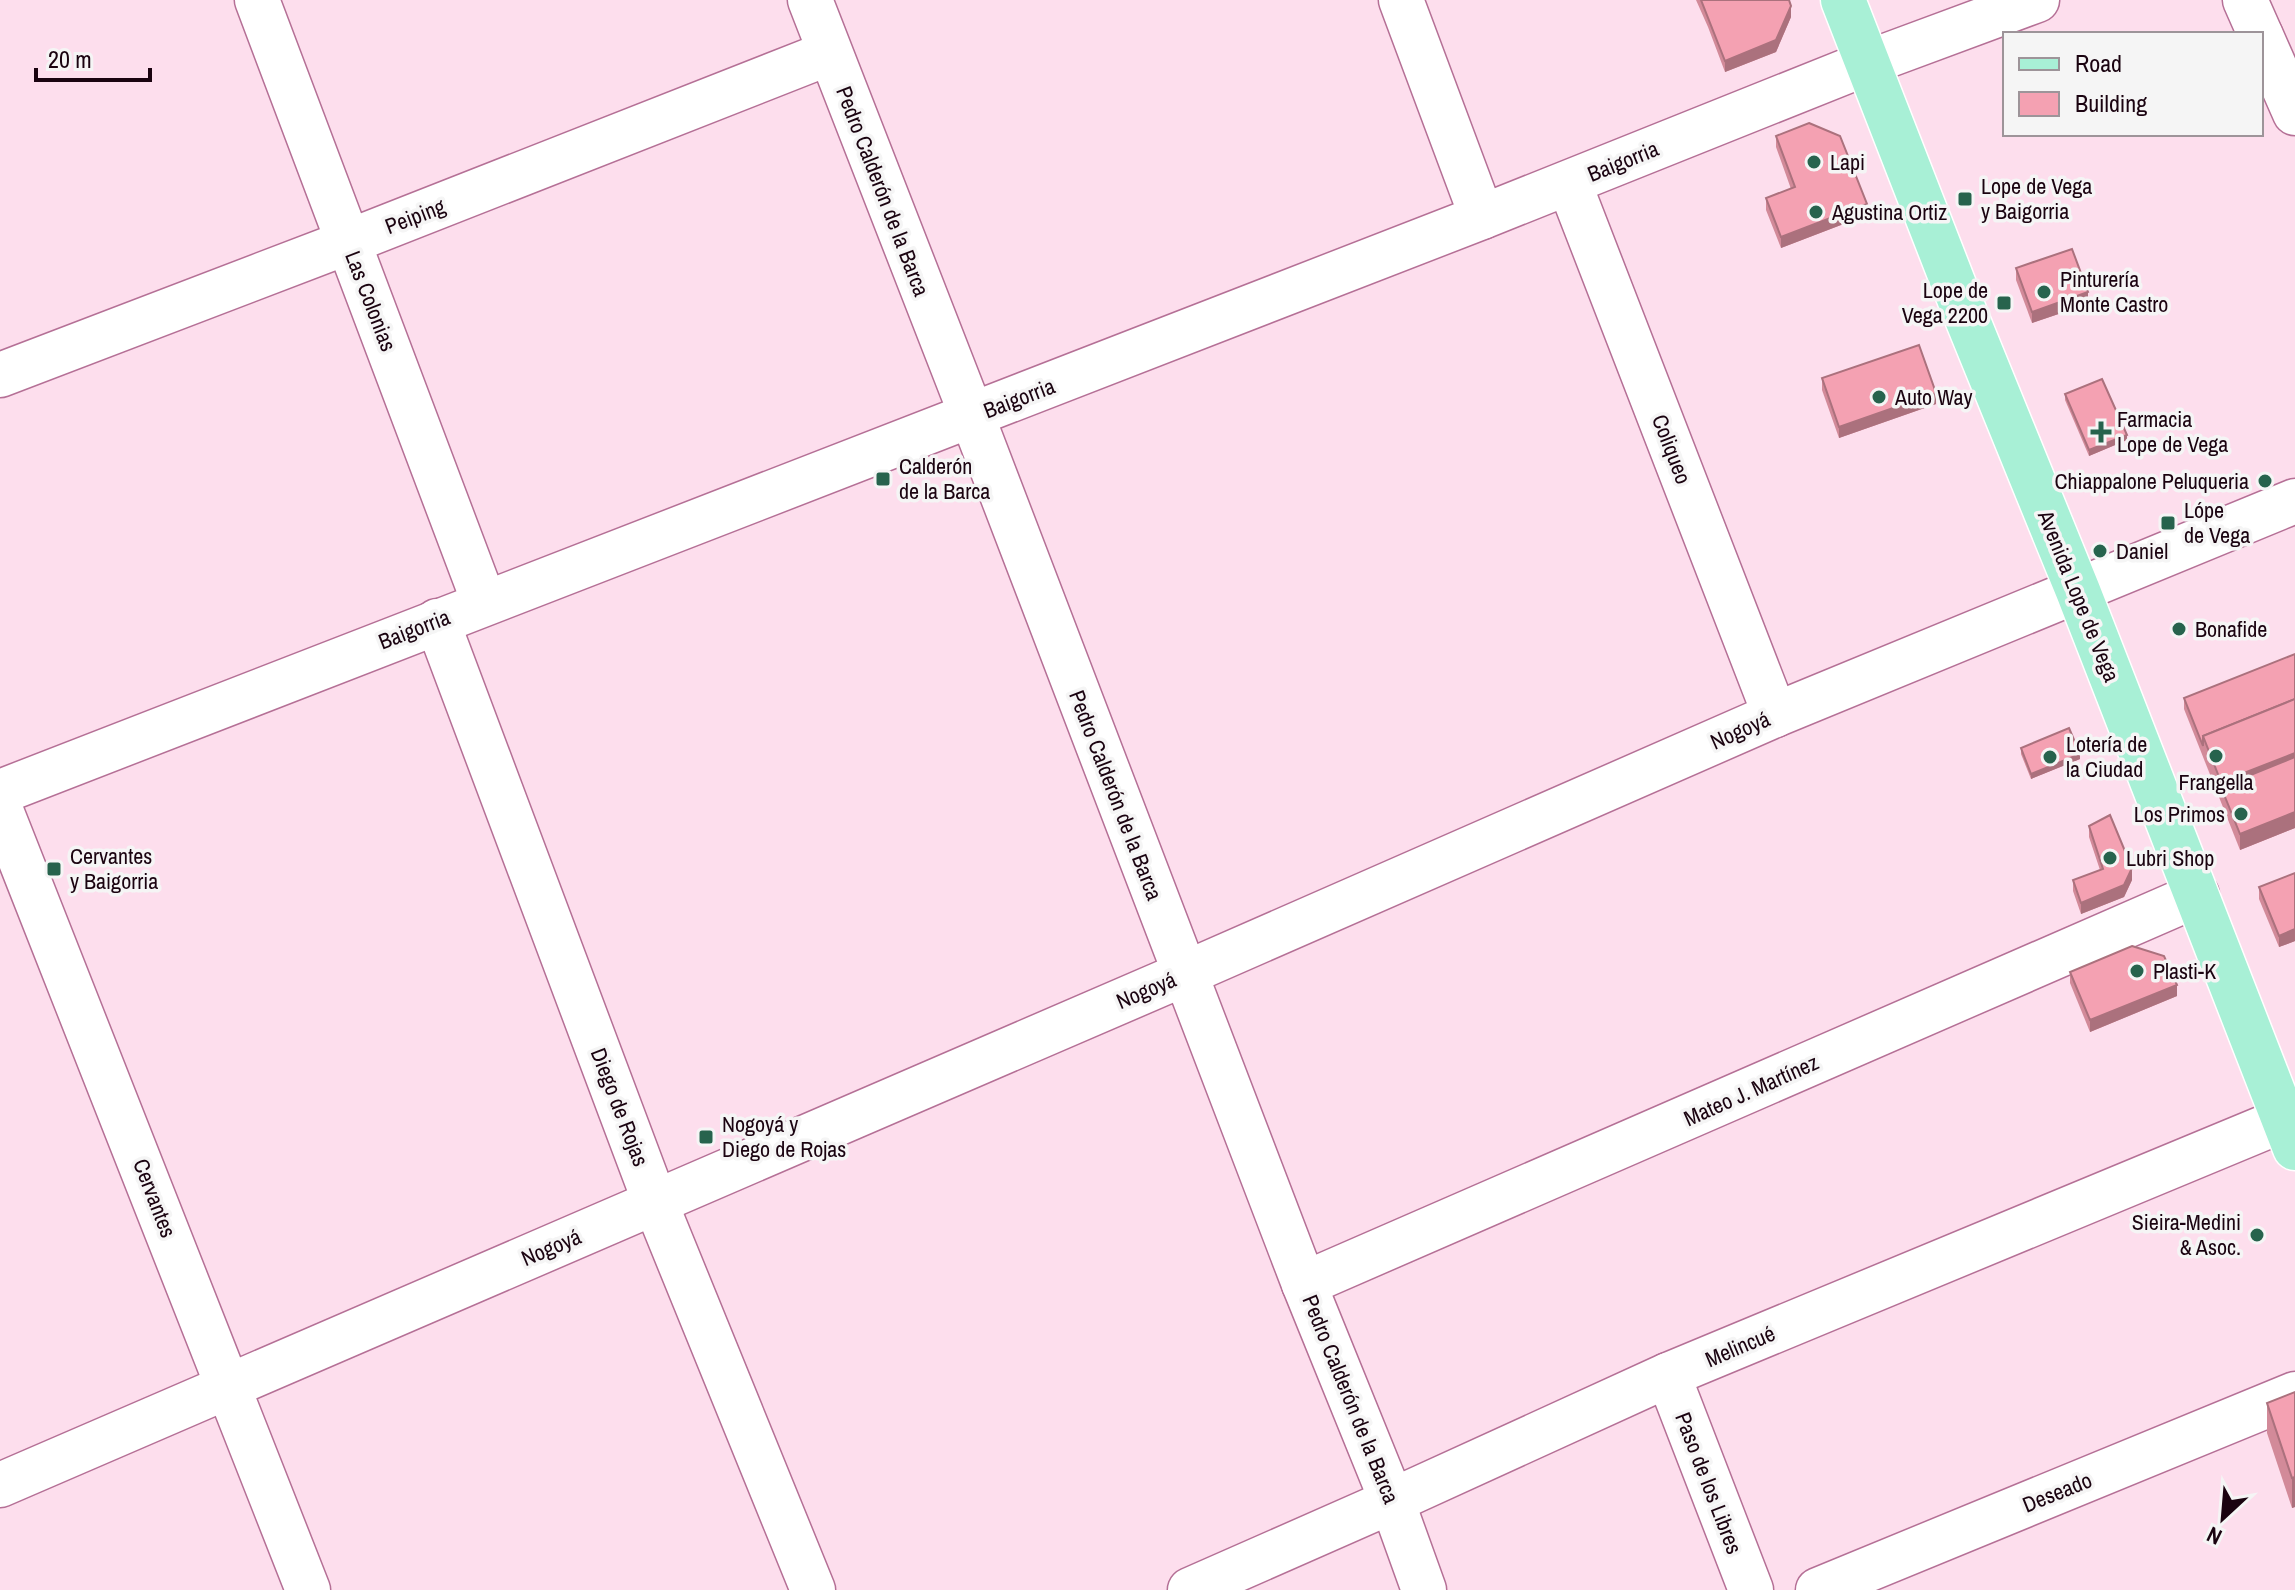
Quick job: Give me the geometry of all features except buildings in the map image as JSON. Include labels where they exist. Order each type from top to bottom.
[{"type":"main road","name":"Avenida Lope de Vega","points":[[1843,0],[2291,1128]]},
{"type":"street","name":"Las Colonias","points":[[257,0],[484,602]]},
{"type":"street","name":"Pedro Calderón de la Barca","points":[[810,0],[1424,1590]]},
{"type":"street","points":[[1401,0],[1482,217]]},
{"type":"street","name":"Baigorria","points":[[0,792],[1482,217],[1867,63],[2037,0]]},
{"type":"street","points":[[2245,0],[2260,32]]},
{"type":"street","points":[[2263,40],[2295,113]]},
{"type":"street","name":"Peiping","points":[[0,375],[829,53]]},
{"type":"street","name":"Coliqueo","points":[[1569,183],[1775,715]]},
{"type":"street","name":"Nogoyá","points":[[0,1485],[1184,974],[1775,715],[2295,501]]},
{"type":"street","name":"Diego de Rojas","points":[[437,621],[655,1202],[813,1590]]},
{"type":"street","name":"Cervantes","points":[[0,808],[308,1590]]},
{"type":"street","name":"Mateo J. Martínez","points":[[1304,1284],[2197,895]]},
{"type":"street","name":"Melincué","points":[[1190,1590],[1668,1375],[2291,1128]]},
{"type":"street","name":"Paso de los Libres","points":[[1668,1375],[1751,1590]]},
{"type":"street","name":"Deseado","points":[[1818,1590],[2295,1394]]},
{"type":"place","name":"Lapi","points":[[1814,162]]},
{"type":"place","name":"Lope de Vega y Baigorria","points":[[1965,199]]},
{"type":"place","name":"Agustina Ortiz","points":[[1816,212]]},
{"type":"place","name":"Pinturería Monte Castro","points":[[2044,292]]},
{"type":"place","name":"Lope de Vega 2200","points":[[2004,303]]},
{"type":"place","name":"Auto Way","points":[[1879,397]]},
{"type":"place","name":"Farmacia Lope de Vega","points":[[2101,432]]},
{"type":"place","name":"Calderón de la Barca","points":[[883,479]]},
{"type":"place","name":"Chiappalone Peluqueria","points":[[2265,481]]},
{"type":"place","name":"Lópe de Vega","points":[[2168,523]]},
{"type":"place","name":"Daniel","points":[[2100,551]]},
{"type":"place","name":"Bonafide","points":[[2179,629]]},
{"type":"place","name":"Frangella","points":[[2216,756]]},
{"type":"place","name":"Lotería de la Ciudad","points":[[2050,757]]},
{"type":"place","name":"Los Primos","points":[[2241,814]]},
{"type":"place","name":"Lubri Shop","points":[[2110,858]]},
{"type":"place","name":"Cervantes y Baigorria","points":[[54,869]]},
{"type":"place","name":"Plasti-K","points":[[2137,971]]},
{"type":"place","name":"Nogoyá y Diego de Rojas","points":[[706,1137]]},
{"type":"place","name":"Sieira-Medini & Asoc.","points":[[2257,1235]]}]
